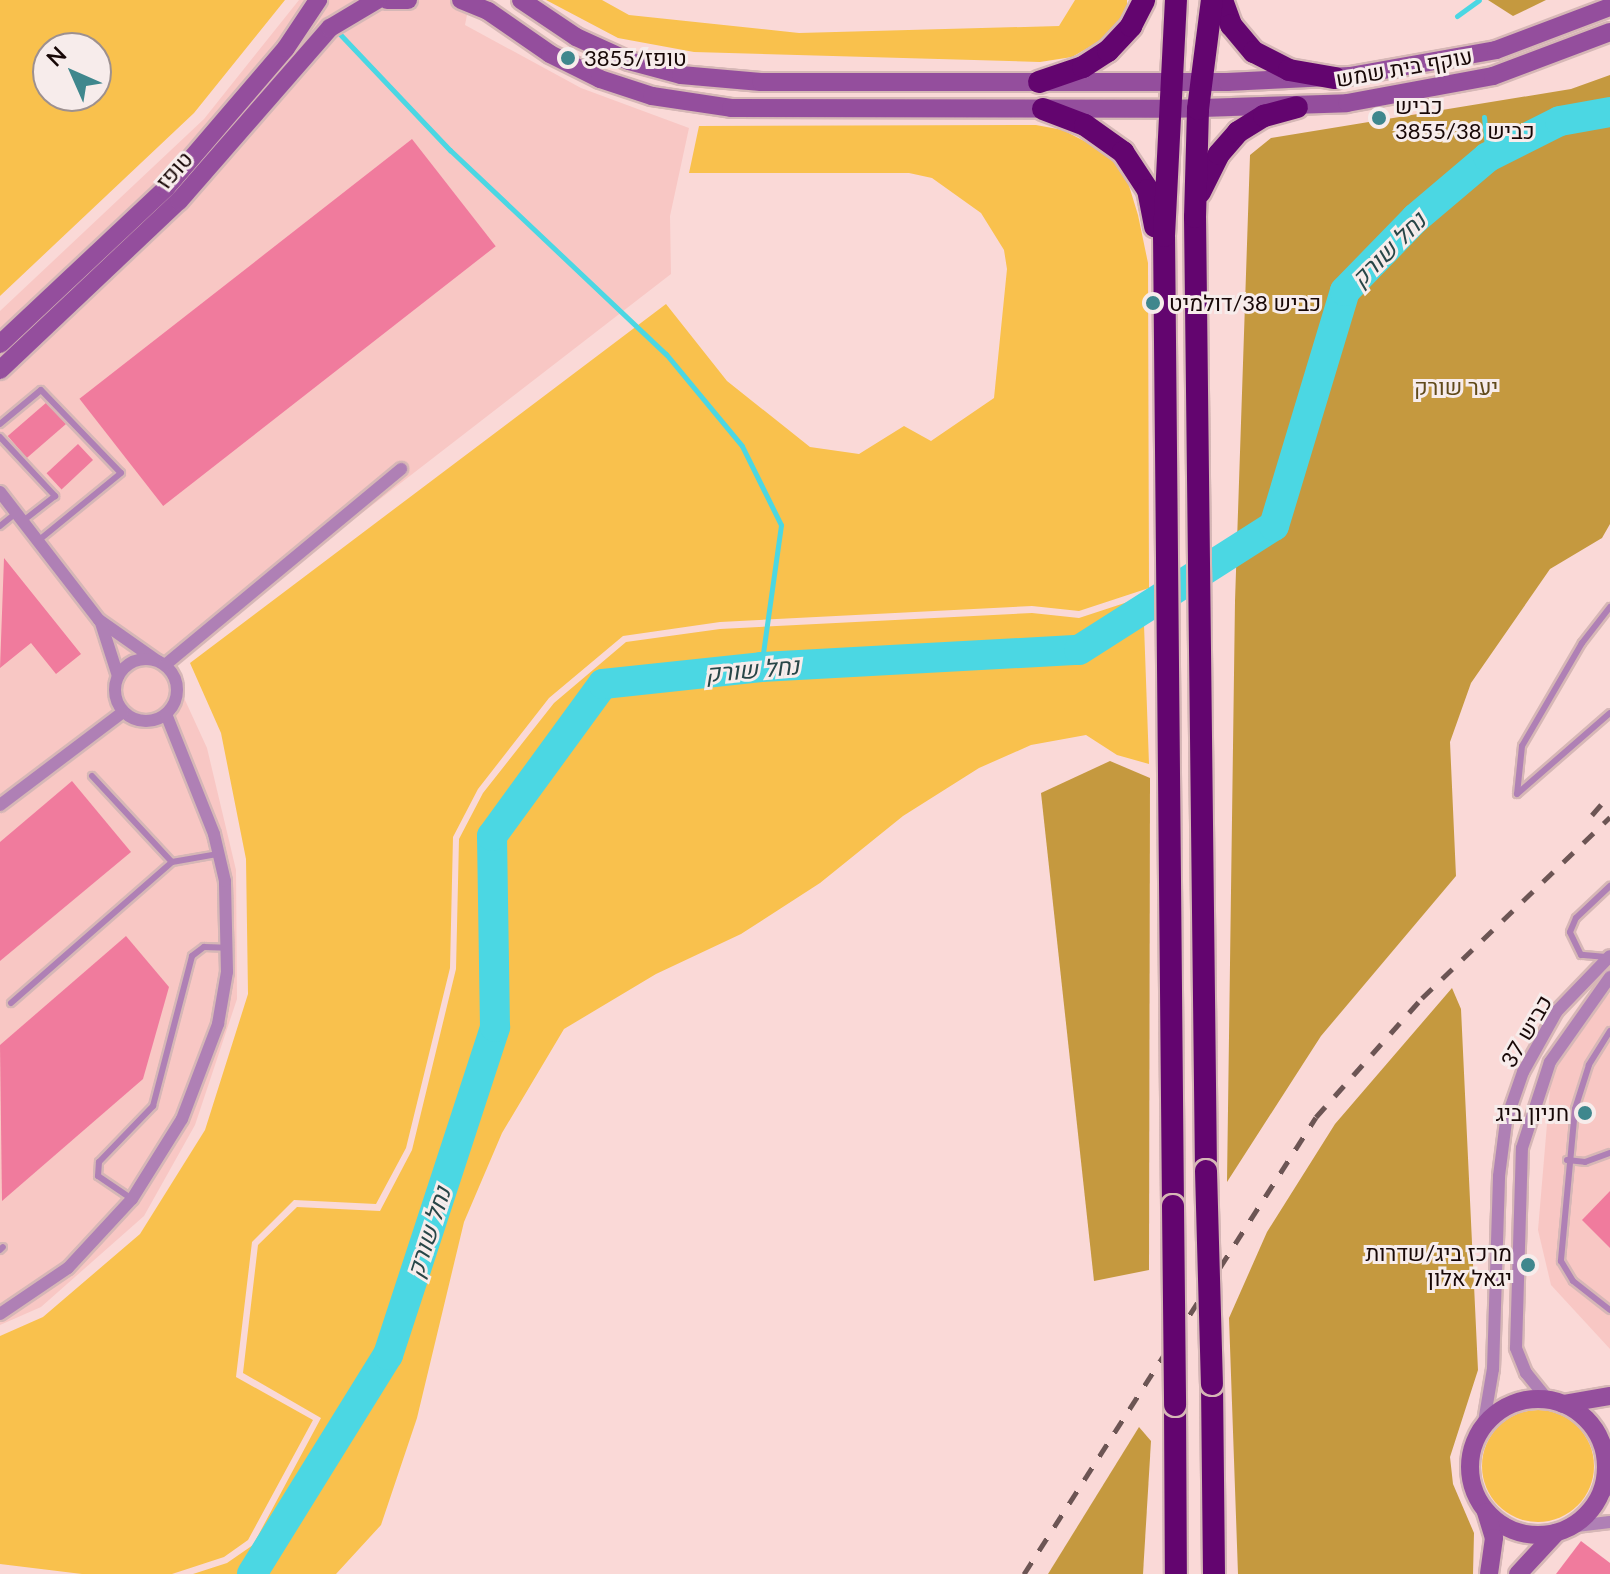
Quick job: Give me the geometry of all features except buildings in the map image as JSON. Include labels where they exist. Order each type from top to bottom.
[{"type":"highway","points":[[1039,82],[1083,67],[1108,51],[1131,26],[1144,0]]},
{"type":"highway","points":[[1176,0],[1164,275],[1176,1574]]},
{"type":"highway","points":[[1212,0],[1198,109],[1195,499],[1201,678],[1214,1574]]},
{"type":"highway","points":[[1222,0],[1231,25],[1254,52],[1289,70],[1335,78]]},
{"type":"highway","points":[[1195,217],[1204,181],[1228,143],[1264,116],[1297,107]]},
{"type":"highway","points":[[1043,109],[1085,125],[1133,163],[1148,190],[1164,275]]},
{"type":"street","name":"טופז","points":[[0,344],[166,188],[286,48],[318,0]]},
{"type":"street","name":"טופז","points":[[0,370],[179,201],[330,28],[377,0]]},
{"type":"street","points":[[387,0],[408,0]]},
{"type":"street","name":"עוקף בית שמש","points":[[461,0],[488,11],[575,67],[678,101],[731,108],[1297,107],[1455,86],[1531,65],[1610,32]]},
{"type":"street","name":"עוקף בית שמש","points":[[521,0],[603,50],[681,75],[761,82],[1335,78],[1496,50],[1610,7]]},
{"type":"street","points":[[118,676],[136,660],[160,662],[401,469]]},
{"type":"street","points":[[0,492],[99,620],[160,662],[177,689],[166,714],[149,721],[123,712],[115,696],[118,676],[99,620]]},
{"type":"street","points":[[0,805],[123,712]]},
{"type":"street","points":[[0,1314],[68,1268],[132,1199],[164,1153],[200,1076],[218,1024],[227,948],[219,854],[198,788],[166,714]]},
{"type":"street","name":"כביש 37","points":[[1483,1428],[1493,1369],[1499,1176],[1506,1121],[1523,1072],[1557,1011],[1610,956]]},
{"type":"street","name":"כביש 37","points":[[1555,1402],[1526,1373],[1516,1348],[1522,1148],[1550,1062],[1610,977]]},
{"type":"street","points":[[1489,1574],[1494,1538],[1470,1467],[1483,1428],[1512,1405],[1610,1396]]},
{"type":"street","points":[[1555,1402],[1594,1429],[1607,1460],[1610,1490]]},
{"type":"street","points":[[1518,1574],[1563,1529],[1594,1504],[1607,1460]]},
{"type":"street","points":[[1483,1506],[1516,1531],[1563,1529],[1610,1522]]},
{"type":"lane","points":[[0,424],[41,390],[121,473],[38,541]]},
{"type":"lane","points":[[0,437],[55,496],[0,526]]},
{"type":"lane","points":[[1610,607],[1582,643],[1522,746],[1517,794],[1610,713]]},
{"type":"lane","points":[[92,776],[172,862]]},
{"type":"lane","points":[[11,1003],[172,862],[219,854]]},
{"type":"lane","points":[[1610,886],[1576,918],[1570,932],[1581,955],[1610,956]]},
{"type":"lane","points":[[132,1199],[98,1176],[99,1162],[153,1106],[192,956],[204,947],[227,948]]},
{"type":"lane","points":[[1610,1031],[1581,1085],[1567,1160],[1561,1261],[1573,1281],[1610,1310]]},
{"type":"lane","points":[[1567,1160],[1585,1162],[1610,1153]]},
{"type":"shaded area","points":[[0,0],[285,0],[194,113],[0,296]]},
{"type":"shaded area","points":[[299,0],[470,0],[465,25],[581,88],[689,128],[670,216],[671,274],[168,663],[207,748],[236,870],[237,999],[195,1125],[144,1216],[41,1307],[0,1325],[0,311],[204,119]]},
{"type":"shaded area","points":[[546,0],[602,0],[629,15],[799,33],[1059,26],[1075,0],[1127,0],[1127,11],[1100,41],[1072,57],[1040,62],[694,52],[618,38]]},
{"type":"shaded area","points":[[1036,125],[1063,130],[1107,153],[1126,176],[1138,215],[1148,263],[1149,588],[1079,611],[1032,606],[720,622],[623,636],[549,698],[478,789],[453,837],[450,968],[406,1148],[376,1204],[294,1200],[252,1242],[236,1377],[313,1420],[248,1540],[224,1557],[172,1574],[82,1574],[0,1564],[0,1336],[43,1317],[140,1234],[205,1130],[248,994],[246,859],[221,733],[190,663],[666,304],[727,381],[810,447],[859,454],[904,426],[931,441],[994,398],[1007,269],[1004,250],[981,213],[932,178],[909,173],[689,173],[699,126]]},
{"type":"shaded area","points":[[1143,597],[1149,764],[1117,755],[1086,735],[1031,745],[979,768],[903,816],[820,883],[741,934],[656,974],[564,1029],[502,1133],[464,1222],[417,1418],[381,1525],[336,1574],[193,1574],[227,1563],[253,1545],[321,1418],[243,1373],[258,1245],[297,1207],[380,1211],[412,1150],[456,969],[459,839],[483,793],[554,703],[626,642],[720,629],[1032,613],[1079,618]]},
{"type":"shaded area","points":[[1610,993],[1610,1349],[1551,1285],[1538,1230],[1551,1077],[1566,1037]]},
{"type":"shaded area","points":[[1538,1410],[1559,1415],[1577,1427],[1589,1445],[1594,1466],[1589,1487],[1577,1505],[1559,1517],[1538,1522],[1517,1517],[1499,1505],[1487,1487],[1482,1466],[1487,1445],[1499,1427],[1517,1415]]},
{"type":"green space","points":[[1488,0],[1546,0],[1513,16]]},
{"type":"green space","name":"יער שורק","points":[[1610,75],[1610,524],[1602,538],[1550,569],[1471,683],[1450,742],[1456,876],[1321,1036],[1227,1182],[1235,601],[1250,155],[1271,138],[1571,89]]},
{"type":"green space","points":[[1110,761],[1150,778],[1149,1270],[1094,1281],[1041,793]]},
{"type":"green space","points":[[1452,988],[1461,1009],[1478,1370],[1450,1457],[1453,1484],[1474,1533],[1473,1574],[1238,1574],[1229,1318],[1267,1232],[1335,1124]]},
{"type":"green space","points":[[1139,1427],[1151,1441],[1143,1574],[1048,1574]]},
{"type":"waterway","points":[[1457,16],[1479,0]]},
{"type":"waterway","points":[[336,30],[450,150],[666,354],[742,446],[781,525],[761,667]]},
{"type":"waterway","name":"נחל שורק","points":[[252,1574],[388,1355],[495,1027],[492,836],[603,684],[761,667],[1079,650],[1274,526],[1345,291],[1416,218],[1488,157],[1560,121],[1610,112]]},
{"type":"waterway","points":[[1484,117],[1488,157]]},
{"type":"railway","points":[[1592,815],[1610,794]]},
{"type":"railway","points":[[1024,1574],[1316,1117],[1422,998],[1610,817]]},
{"type":"place","name":"3855/טופז","points":[[568,58]]},
{"type":"place","name":"כביש 3855/כביש 38","points":[[1379,118]]},
{"type":"place","name":"כביש 38/דולמיט","points":[[1153,303]]},
{"type":"place","name":"חניון ביג","points":[[1585,1113]]},
{"type":"place","name":"מרכז ביג/שדרות יגאל אלון","points":[[1528,1265]]}]
